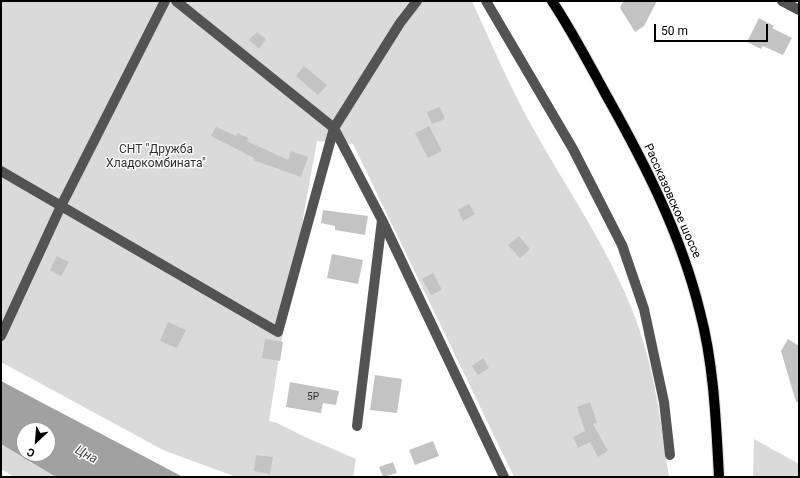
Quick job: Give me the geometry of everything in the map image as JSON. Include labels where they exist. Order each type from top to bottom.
[{"type":"main road","name":"Рассказовское шоссе","points":[[552,1],[565,20],[627,133],[674,231],[688,268],[701,313],[711,370],[719,477]]},
{"type":"street","points":[[1,336],[61,206],[165,1]]},
{"type":"street","points":[[176,1],[334,128],[382,220],[504,477]]},
{"type":"street","points":[[1,171],[278,332],[334,128],[400,23],[417,1]]},
{"type":"street","points":[[486,1],[574,149],[622,245],[644,309],[664,402],[670,455]]},
{"type":"street","points":[[782,1],[799,10]]},
{"type":"street","points":[[357,426],[382,220]]},
{"type":"green space","name":"СНТ \"Дружба Хладокомбината\"","points":[[1,1],[472,1],[521,106],[600,243],[636,320],[643,339],[653,378],[669,477],[514,477],[353,144],[317,141],[286,313],[269,421],[277,423],[356,459],[353,477],[236,477],[163,450],[1,362]]},
{"type":"green space","points":[[754,439],[799,464],[799,477],[753,477]]},
{"type":"green space","points":[[1,444],[16,453],[16,462],[31,462],[56,477],[14,477],[1,469]]},
{"type":"water","name":"Цна","points":[[1,381],[183,477],[56,477],[31,462],[56,462],[56,422],[16,422],[16,453],[1,444]]},
{"type":"building","points":[[623,1],[657,1],[644,26],[635,32],[620,8]]},
{"type":"building","points":[[759,18],[774,26],[772,28],[792,38],[783,55],[763,46],[761,49],[747,42]]},
{"type":"building","points":[[257,32],[266,39],[259,49],[249,40]]},
{"type":"building","points":[[304,66],[327,85],[318,95],[296,76]]},
{"type":"building","points":[[440,107],[445,119],[432,124],[427,112]]},
{"type":"building","points":[[429,126],[442,151],[428,158],[415,133]]},
{"type":"building","points":[[216,127],[236,136],[238,133],[248,138],[247,141],[288,160],[291,151],[308,157],[301,177],[253,160],[254,158],[211,136]]},
{"type":"building","points":[[469,204],[475,214],[463,221],[458,210]]},
{"type":"building","points":[[323,210],[368,216],[365,235],[335,230],[335,226],[321,223]]},
{"type":"building","points":[[519,236],[530,249],[520,258],[508,245]]},
{"type":"building","points":[[332,254],[363,260],[358,284],[327,278]]},
{"type":"building","points":[[57,256],[69,262],[61,276],[50,270]]},
{"type":"building","points":[[433,273],[442,290],[431,295],[422,279]]},
{"type":"building","points":[[168,322],[186,330],[177,348],[160,341]]},
{"type":"building","points":[[265,339],[283,342],[280,361],[262,358]]},
{"type":"building","points":[[788,339],[799,346],[799,402],[796,402],[781,351]]},
{"type":"building","points":[[483,358],[489,368],[478,375],[472,366]]},
{"type":"building","points":[[375,375],[402,379],[397,413],[370,410]]},
{"type":"building","points":[[290,382],[339,391],[336,405],[323,403],[321,413],[286,407]]},
{"type":"building","points":[[590,402],[597,423],[593,424],[608,451],[598,457],[590,442],[578,448],[573,437],[585,431],[577,407]]},
{"type":"building","points":[[433,441],[439,456],[415,465],[409,450]]},
{"type":"building","points":[[256,455],[273,457],[270,474],[254,471]]},
{"type":"building","points":[[393,462],[397,473],[383,477],[379,467]]}]
